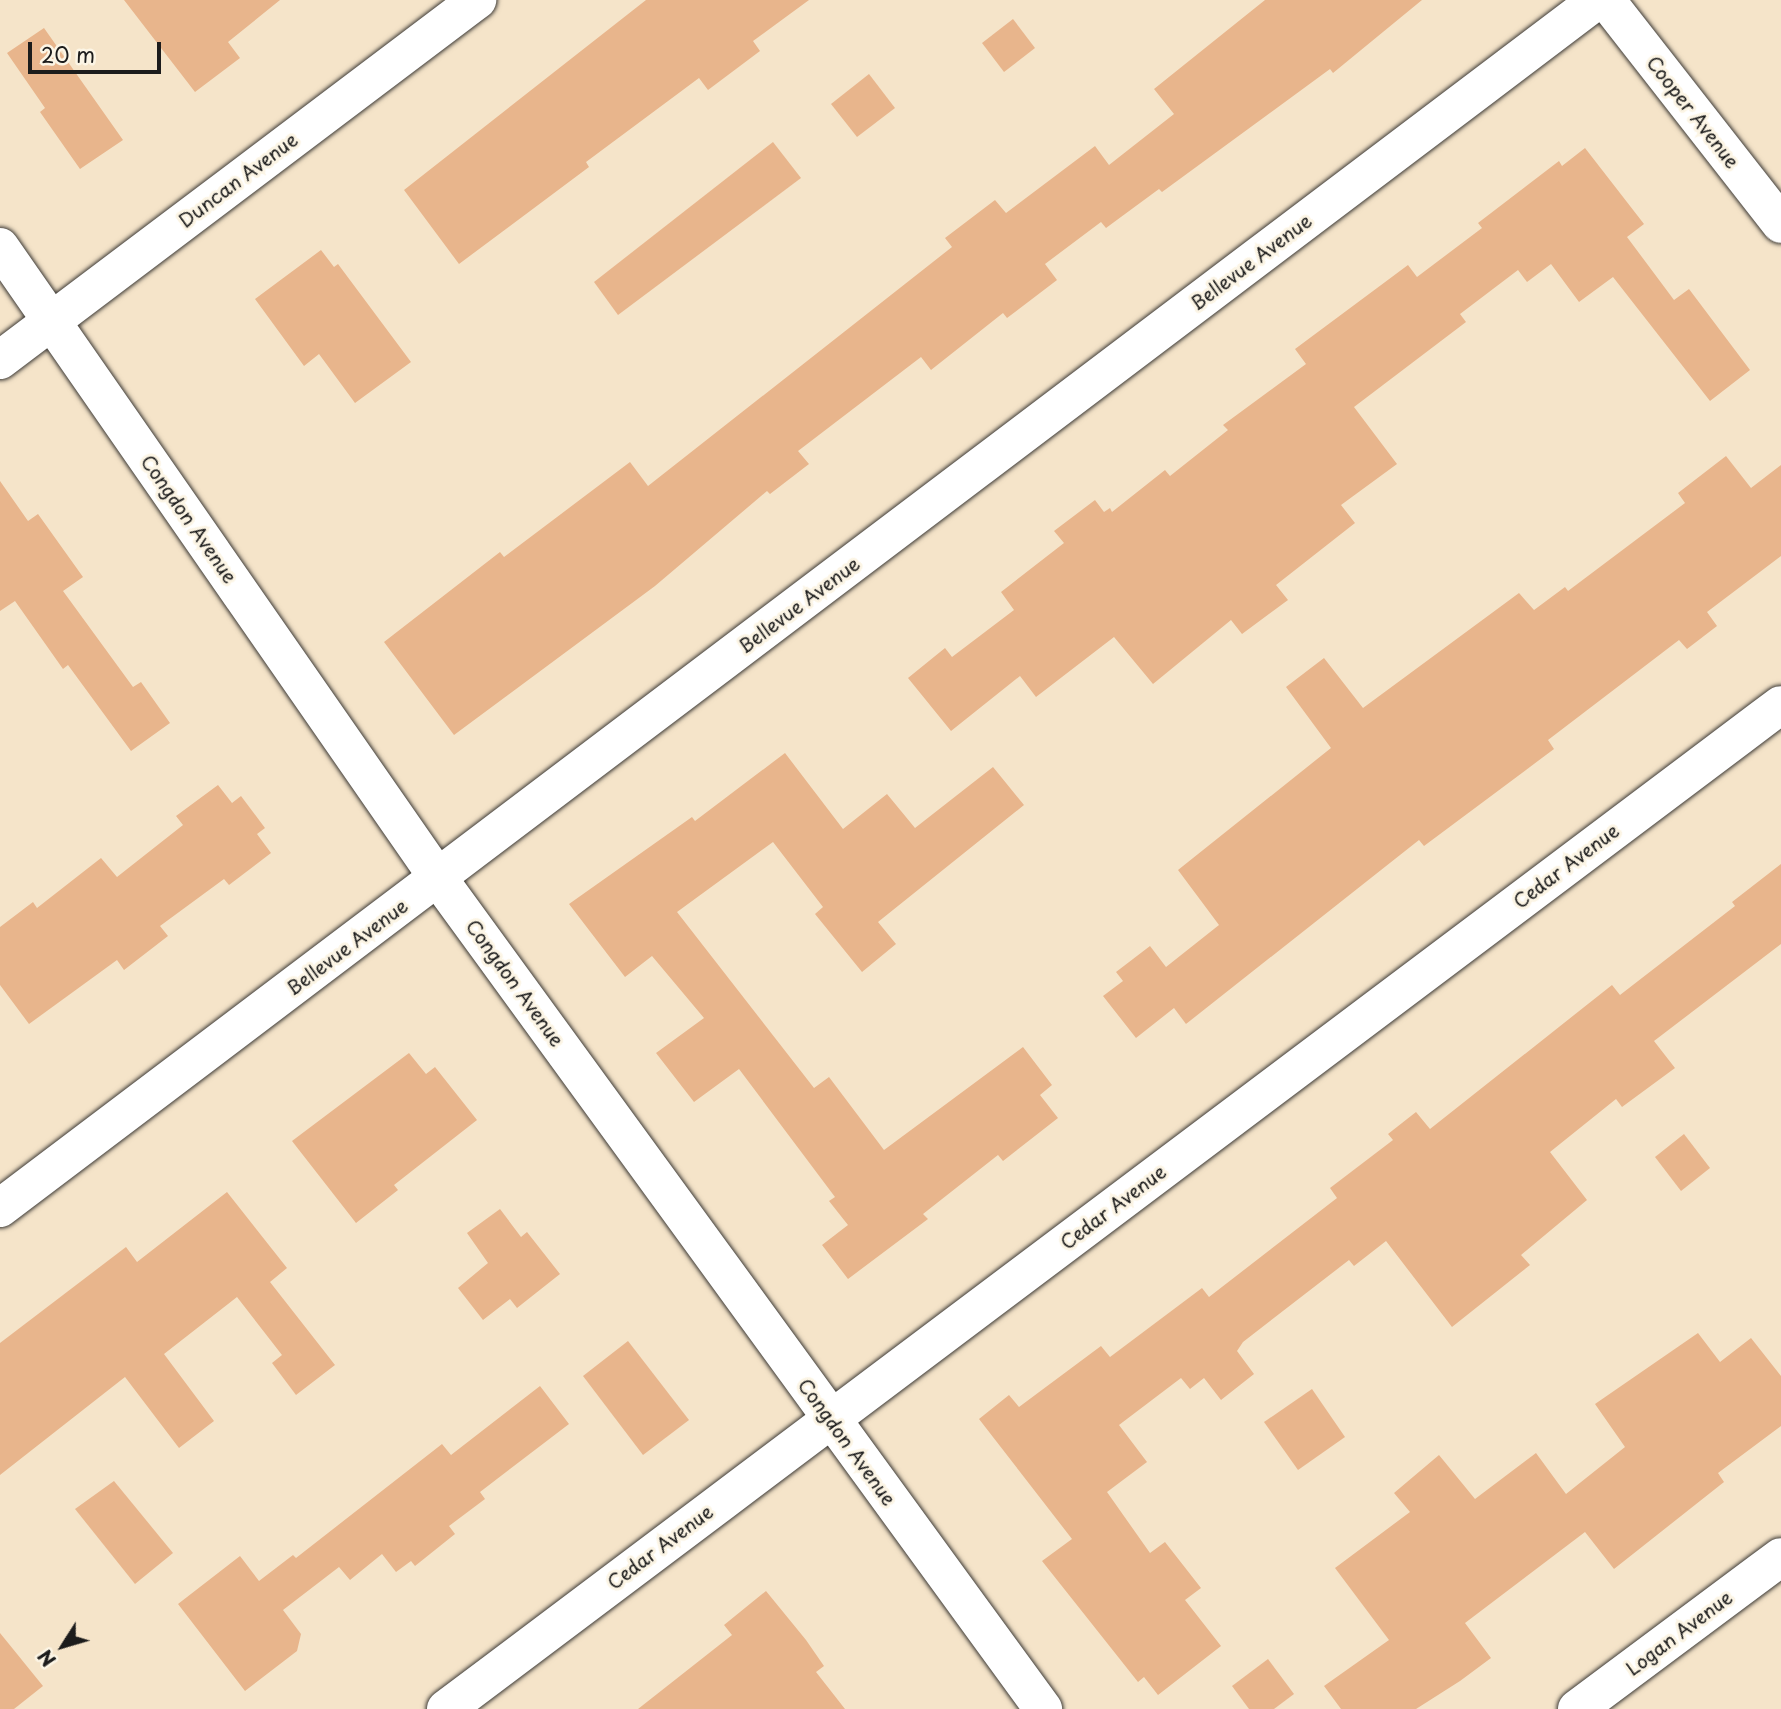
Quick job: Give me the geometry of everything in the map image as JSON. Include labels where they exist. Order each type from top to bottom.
[{"type":"street","name":"Duncan Avenue","points":[[0,360],[477,0]]},
{"type":"street","name":"Bellevue Avenue","points":[[0,1208],[1597,0]]},
{"type":"street","name":"Cooper Avenue","points":[[1606,0],[1781,224]]},
{"type":"street","name":"Congdon Avenue","points":[[0,247],[438,878],[1043,1709]]},
{"type":"street","name":"Cedar Avenue","points":[[446,1709],[1781,705]]},
{"type":"street","name":"Logan Avenue","points":[[1577,1709],[1781,1557]]},
{"type":"building","points":[[124,0],[280,0],[228,42],[240,58],[195,92]]},
{"type":"building","points":[[646,0],[809,0],[753,41],[760,51],[708,90],[699,78],[586,162],[589,167],[459,264],[404,190]]},
{"type":"building","points":[[1265,0],[1422,0],[1333,73],[1330,69],[1162,192],[1159,189],[1106,228],[1101,222],[1045,264],[1057,280],[1007,318],[1003,313],[931,370],[921,357],[798,451],[809,464],[770,494],[767,491],[655,586],[454,735],[384,642],[500,552],[504,557],[630,462],[648,486],[952,247],[945,238],[995,200],[1006,213],[1095,146],[1109,165],[1174,114],[1154,89]]},
{"type":"building","points":[[1013,19],[1035,48],[1004,72],[982,43]]},
{"type":"building","points":[[44,28],[123,140],[80,169],[40,112],[45,108],[7,53]]},
{"type":"building","points":[[869,74],[895,108],[857,137],[831,104]]},
{"type":"building","points":[[773,142],[801,178],[618,315],[594,282]]},
{"type":"building","points":[[1585,148],[1644,224],[1627,237],[1674,300],[1689,289],[1750,370],[1710,401],[1613,277],[1579,302],[1551,264],[1527,282],[1518,270],[1460,314],[1466,322],[1354,407],[1397,464],[1341,505],[1355,523],[1276,585],[1288,600],[1242,634],[1231,620],[1153,684],[1114,637],[1036,697],[1020,676],[951,731],[908,678],[945,648],[952,657],[1014,610],[1001,592],[1064,543],[1054,531],[1095,500],[1104,512],[1110,508],[1112,512],[1165,470],[1170,476],[1228,430],[1223,425],[1306,364],[1295,349],[1408,265],[1417,277],[1482,228],[1478,223],[1559,161],[1562,166]]},
{"type":"building","points":[[321,250],[334,267],[338,264],[411,362],[355,403],[319,354],[304,366],[255,299]]},
{"type":"building","points":[[1726,456],[1751,488],[1781,465],[1781,556],[1707,612],[1717,626],[1687,649],[1679,640],[1548,740],[1554,749],[1424,846],[1419,840],[1186,1024],[1174,1008],[1136,1038],[1103,996],[1123,981],[1116,972],[1150,946],[1166,967],[1219,925],[1178,870],[1331,748],[1286,687],[1324,658],[1363,708],[1519,593],[1534,610],[1565,587],[1568,591],[1685,503],[1678,493]]},
{"type":"building","points":[[0,481],[28,521],[38,514],[83,577],[63,591],[133,687],[141,682],[170,723],[131,751],[68,665],[63,669],[15,601],[0,611]]},
{"type":"building","points":[[785,753],[843,829],[887,794],[915,828],[993,767],[1024,805],[878,922],[896,944],[862,972],[815,914],[823,907],[773,842],[677,912],[814,1088],[829,1077],[884,1150],[1023,1047],[1052,1085],[1040,1095],[1058,1118],[1003,1161],[998,1155],[923,1214],[928,1219],[848,1279],[822,1245],[848,1225],[829,1201],[835,1197],[739,1069],[694,1102],[656,1053],[704,1018],[652,956],[625,977],[569,904],[692,817],[695,821]]},
{"type":"building","points":[[218,785],[232,803],[241,796],[265,828],[257,834],[271,853],[229,885],[224,879],[160,926],[168,936],[124,970],[117,960],[29,1024],[0,985],[0,927],[33,902],[37,908],[101,858],[117,877],[183,825],[176,816]]},
{"type":"building","points":[[1781,864],[1781,944],[1654,1041],[1675,1068],[1622,1107],[1616,1099],[1550,1152],[1587,1200],[1521,1255],[1530,1265],[1452,1327],[1386,1241],[1354,1266],[1349,1260],[1243,1342],[1237,1351],[1254,1374],[1221,1400],[1204,1378],[1190,1389],[1181,1378],[1119,1425],[1147,1462],[1107,1492],[1150,1553],[1165,1542],[1201,1588],[1185,1600],[1221,1646],[1158,1695],[1144,1677],[1138,1682],[1042,1561],[1072,1539],[979,1419],[1009,1395],[1019,1407],[1101,1346],[1110,1357],[1202,1288],[1209,1297],[1337,1198],[1330,1188],[1393,1140],[1388,1134],[1416,1112],[1430,1129],[1612,985],[1620,995],[1735,906],[1732,902]]},
{"type":"building","points":[[409,1053],[426,1074],[435,1067],[477,1120],[394,1185],[398,1190],[356,1223],[292,1141]]},
{"type":"building","points":[[1684,1134],[1710,1168],[1681,1191],[1655,1157]]},
{"type":"building","points":[[227,1192],[287,1268],[270,1282],[335,1365],[296,1395],[272,1363],[282,1355],[237,1297],[164,1354],[214,1421],[179,1448],[125,1377],[0,1475],[0,1343],[126,1247],[137,1262]]},
{"type":"building","points":[[500,1209],[521,1237],[527,1232],[560,1274],[517,1308],[510,1299],[483,1320],[458,1288],[488,1263],[467,1233]]},
{"type":"building","points":[[1698,1333],[1720,1362],[1751,1338],[1781,1376],[1781,1426],[1718,1473],[1724,1482],[1614,1569],[1585,1532],[1465,1623],[1491,1658],[1460,1681],[1416,1709],[1341,1709],[1324,1686],[1389,1640],[1335,1568],[1410,1512],[1394,1493],[1439,1455],[1475,1499],[1536,1453],[1566,1494],[1625,1447],[1595,1404]]},
{"type":"building","points":[[628,1341],[689,1420],[643,1455],[583,1376]]},
{"type":"building","points":[[540,1386],[569,1424],[480,1492],[485,1499],[449,1526],[455,1534],[415,1566],[411,1561],[396,1572],[382,1554],[350,1580],[339,1567],[283,1610],[301,1634],[297,1651],[245,1691],[178,1604],[240,1556],[259,1581],[293,1555],[296,1558],[442,1444],[451,1455]]},
{"type":"building","points":[[1312,1389],[1345,1437],[1298,1470],[1264,1422]]},
{"type":"building","points":[[114,1481],[173,1553],[135,1584],[75,1509]]},
{"type":"building","points":[[766,1591],[824,1666],[816,1672],[845,1709],[638,1709],[732,1635],[724,1625]]},
{"type":"building","points":[[0,1633],[43,1686],[14,1709],[0,1709]]},
{"type":"building","points":[[1268,1659],[1294,1694],[1274,1709],[1249,1709],[1232,1686]]}]
